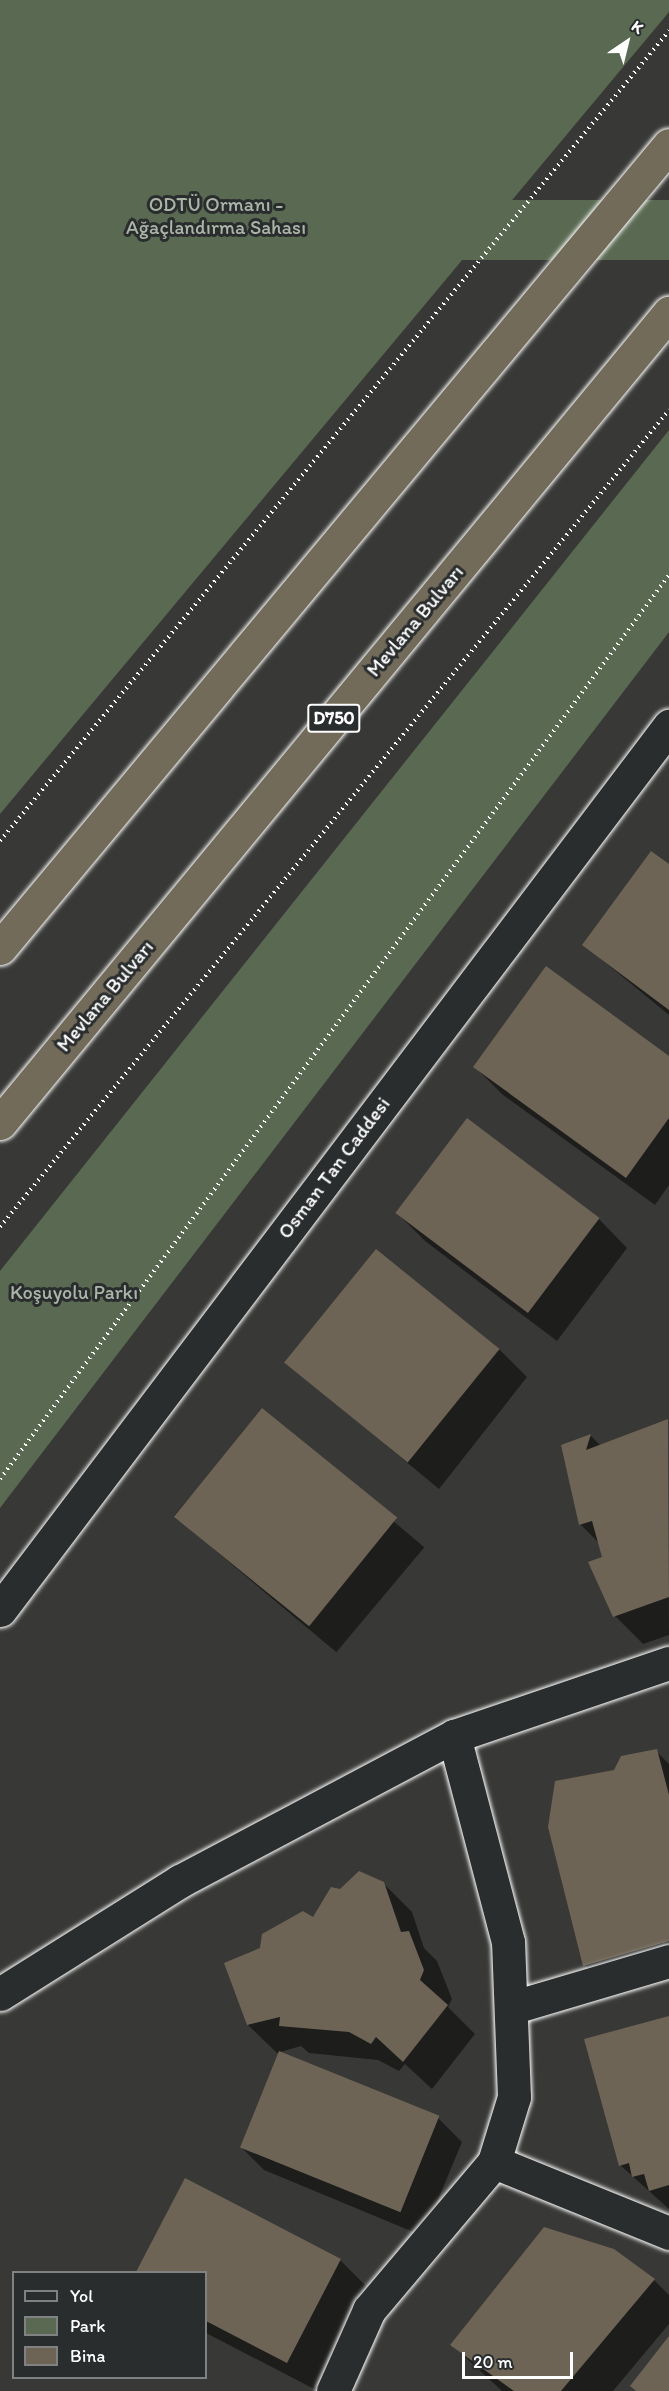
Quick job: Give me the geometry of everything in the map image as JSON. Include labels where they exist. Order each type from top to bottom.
[{"type":"highway","points":[[0,948],[669,145]]},
{"type":"highway","name":"Mevlana Bulvarı","points":[[0,1124],[669,313]]},
{"type":"street","name":"Osman Tan Caddesi","points":[[0,1610],[669,726]]},
{"type":"street","points":[[0,1994],[180,1881],[454,1736],[669,1663]]},
{"type":"street","points":[[333,2391],[369,2310],[494,2162],[514,2097],[514,2007],[508,1942],[454,1736]]},
{"type":"street","points":[[514,2007],[669,1961]]},
{"type":"street","points":[[494,2162],[669,2233]]},
{"type":"path","points":[[0,841],[669,31]]},
{"type":"path","points":[[0,1227],[669,410]]},
{"type":"path","points":[[0,1479],[669,575]]},
{"type":"green space","name":"ODTÜ Ormanı - Ağaçlandırma Sahası","points":[[0,0],[669,0],[669,12],[0,814]]},
{"type":"green space","points":[[0,200],[669,200],[669,260],[0,260]]},
{"type":"green space","name":"Koşuyolu Parkı","points":[[669,430],[669,632],[0,1508],[0,1271]]},
{"type":"building","points":[[651,851],[669,864],[669,1010],[582,945]]},
{"type":"building","points":[[546,966],[669,1056],[669,1118],[626,1178],[473,1067]]},
{"type":"building","points":[[467,1118],[600,1218],[528,1313],[395,1213]]},
{"type":"building","points":[[376,1249],[500,1349],[408,1463],[284,1362]]},
{"type":"building","points":[[262,1408],[397,1518],[309,1626],[174,1517]]},
{"type":"building","points":[[668,1419],[669,1597],[613,1617],[588,1562],[602,1557],[592,1521],[579,1525],[561,1445],[591,1434],[586,1450]]},
{"type":"building","points":[[657,1749],[669,1795],[669,1941],[583,1966],[548,1827],[555,1781],[614,1770],[621,1756]]},
{"type":"building","points":[[359,1871],[384,1882],[401,1932],[409,1931],[424,1970],[420,1980],[448,2005],[403,2062],[376,2037],[371,2044],[349,2032],[279,2026],[280,2017],[247,2025],[224,1963],[260,1948],[262,1934],[303,1911],[313,1917],[331,1887],[340,1889]]},
{"type":"building","points":[[669,2016],[669,2185],[649,2191],[644,2174],[632,2177],[629,2163],[619,2166],[584,2039]]},
{"type":"building","points":[[279,2051],[439,2116],[400,2212],[240,2147]]},
{"type":"building","points":[[185,2178],[341,2259],[287,2363],[207,2322],[207,2271],[137,2271]]},
{"type":"building","points":[[544,2227],[614,2249],[655,2279],[561,2391],[514,2391],[450,2345]]},
{"type":"building","points":[[669,2336],[669,2391],[636,2391],[630,2386]]}]
